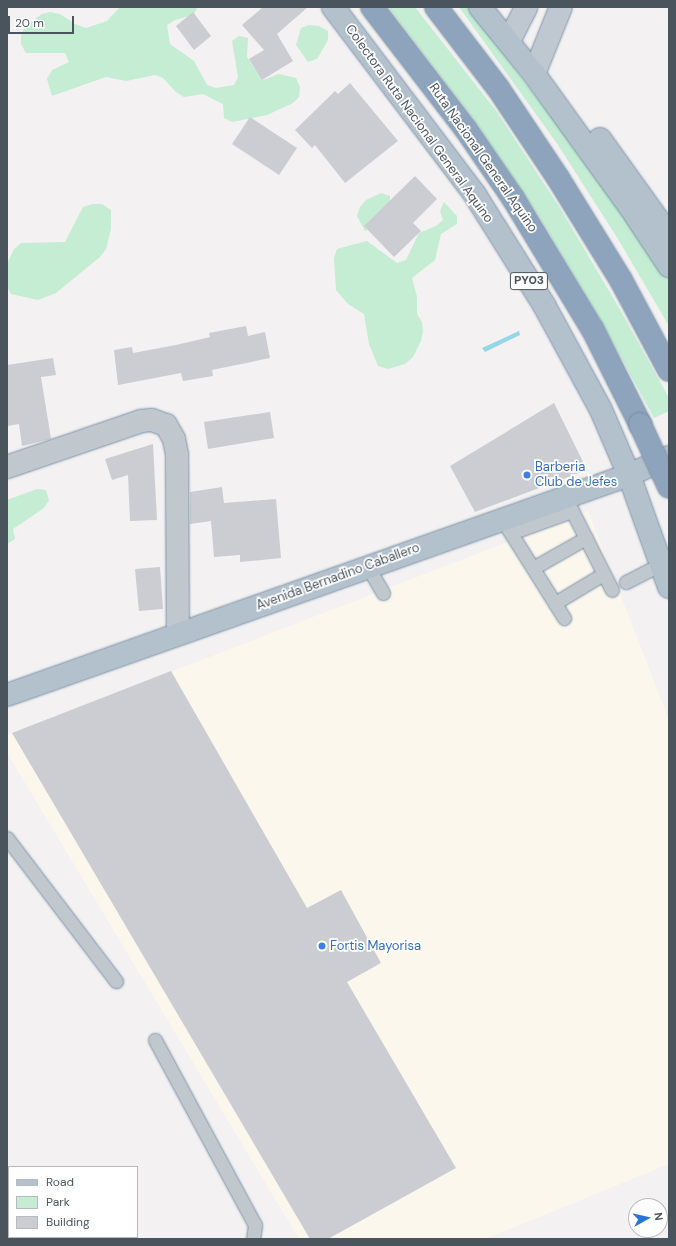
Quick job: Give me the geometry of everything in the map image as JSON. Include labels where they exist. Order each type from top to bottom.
[{"type":"highway","name":"Ruta Nacional General Aquino","points":[[372,7],[465,128],[513,198],[593,330],[640,424],[669,487]]},
{"type":"highway","points":[[436,7],[498,88],[558,178],[621,280],[669,370]]},
{"type":"main road","name":"Colectora Ruta Nacional General Aquino","points":[[333,7],[475,195],[544,305],[601,410],[629,475],[669,587]]},
{"type":"main road","points":[[480,7],[512,35]]},
{"type":"main road","points":[[494,7],[512,35],[536,67],[669,235]]},
{"type":"main road","points":[[536,67],[669,266]]},
{"type":"main road","name":"Avenida Bernadino Caballero","points":[[7,695],[368,567],[507,526],[568,504],[669,457]]},
{"type":"street","points":[[512,35],[526,7]]},
{"type":"street","points":[[536,67],[561,7]]},
{"type":"street","points":[[7,467],[141,421],[152,420],[166,425],[174,439],[177,455],[178,634]]},
{"type":"lane","points":[[568,504],[612,590]]},
{"type":"lane","points":[[507,526],[564,618]]},
{"type":"lane","points":[[533,568],[586,538]]},
{"type":"lane","points":[[626,582],[661,564]]},
{"type":"lane","points":[[368,567],[383,593]]},
{"type":"lane","points":[[555,603],[604,574]]},
{"type":"lane","points":[[7,838],[116,981]]},
{"type":"lane","points":[[155,1040],[255,1225],[253,1239]]},
{"type":"shaded area","points":[[588,511],[669,720],[669,1164],[485,1239],[299,1239],[7,753],[7,735]]},
{"type":"green space","points":[[120,7],[198,7],[193,15],[175,20],[167,25],[170,44],[194,61],[207,85],[216,88],[234,85],[238,77],[232,41],[239,36],[248,38],[247,57],[263,80],[279,74],[296,78],[300,87],[299,97],[293,103],[267,115],[232,122],[224,118],[223,104],[203,94],[184,97],[176,92],[163,78],[155,75],[126,81],[106,77],[52,96],[47,79],[52,70],[69,62],[65,53],[26,53],[21,44],[21,35],[26,25],[42,14],[50,12],[60,14],[75,24],[86,28],[107,21]]},
{"type":"green space","points":[[388,7],[415,7],[497,112],[560,208],[618,306],[669,398],[669,411],[654,418],[599,317],[540,218],[478,125]]},
{"type":"green space","points":[[459,7],[468,7],[648,245],[669,281],[669,326],[618,239],[558,145]]},
{"type":"green space","points":[[309,25],[319,26],[328,31],[328,40],[317,59],[308,62],[296,45],[301,28]]},
{"type":"green space","points":[[381,193],[390,196],[390,205],[373,226],[365,231],[357,216],[360,207],[366,200]]},
{"type":"green space","points":[[444,202],[457,216],[457,224],[441,234],[435,260],[412,278],[417,297],[417,314],[422,322],[423,331],[421,341],[413,357],[405,364],[388,369],[378,366],[369,344],[364,314],[348,304],[336,290],[334,258],[337,249],[367,241],[397,263],[406,260],[419,233],[436,226],[443,220],[440,211]]},
{"type":"green space","points":[[92,204],[102,204],[111,210],[111,229],[106,249],[100,257],[56,293],[38,300],[11,294],[7,287],[7,264],[14,249],[21,243],[65,242],[83,207]]},
{"type":"green space","points":[[37,489],[46,490],[49,500],[44,508],[13,529],[15,539],[7,544],[7,500]]},
{"type":"water","points":[[519,331],[520,335],[485,352],[482,348]]},
{"type":"building","points":[[263,7],[308,7],[277,34],[293,61],[262,80],[249,59],[264,50],[242,25]]},
{"type":"building","points":[[193,12],[211,36],[194,50],[176,26]]},
{"type":"building","points":[[350,83],[398,141],[345,183],[315,145],[312,148],[295,130],[335,91],[338,94]]},
{"type":"building","points":[[250,117],[297,148],[279,175],[232,144]]},
{"type":"building","points":[[415,176],[437,199],[413,223],[421,231],[394,257],[364,226]]},
{"type":"building","points":[[246,326],[248,336],[265,332],[270,358],[212,370],[213,376],[183,381],[181,373],[118,385],[114,350],[132,347],[133,353],[210,337],[209,333]]},
{"type":"building","points":[[53,358],[56,375],[41,377],[51,439],[22,446],[19,424],[7,426],[7,365]]},
{"type":"building","points":[[554,403],[587,470],[475,512],[450,466]]},
{"type":"building","points":[[270,412],[274,438],[208,449],[204,422]]},
{"type":"building","points":[[153,444],[157,520],[130,521],[128,475],[112,480],[105,459]]},
{"type":"building","points":[[222,487],[224,503],[276,499],[281,558],[240,562],[240,555],[214,557],[211,521],[190,524],[190,492]]},
{"type":"building","points":[[160,567],[163,609],[139,611],[135,569]]},
{"type":"building","points":[[171,671],[307,908],[341,890],[381,963],[347,982],[456,1168],[328,1239],[310,1239],[12,733]]},
{"type":"place","name":"Barberia Club de Jefes","points":[[527,475]]},
{"type":"place","name":"Fortis Mayorisa","points":[[322,946]]}]
